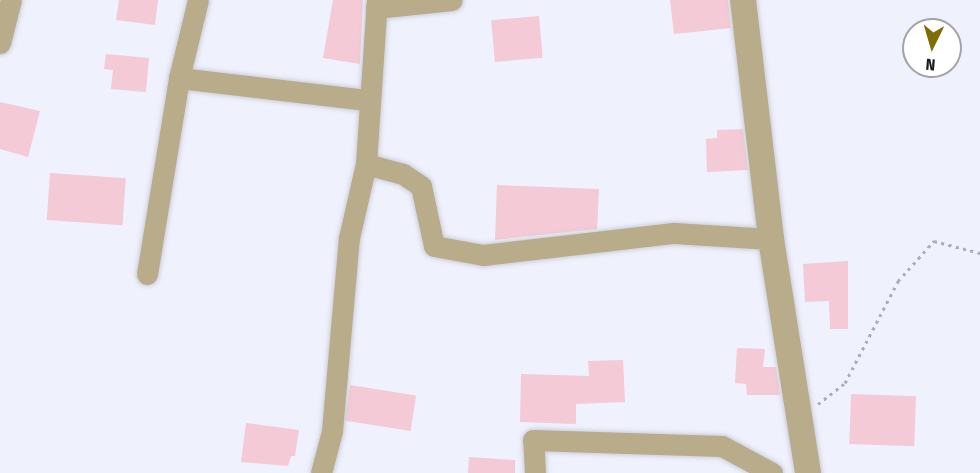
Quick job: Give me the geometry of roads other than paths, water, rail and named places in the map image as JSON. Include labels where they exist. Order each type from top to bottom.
[{"type":"street","points":[[0,43],[11,0]]},
{"type":"street","points":[[147,274],[179,78],[198,0]]},
{"type":"street","points":[[321,473],[332,431],[349,238],[366,165],[367,100],[377,4],[452,0]]},
{"type":"street","points":[[743,0],[771,239],[802,416],[808,473]]},
{"type":"street","points":[[179,78],[367,100]]},
{"type":"street","points":[[366,165],[404,174],[421,186],[434,246],[473,253],[674,233],[771,239]]},
{"type":"street","points":[[535,473],[533,440],[722,446],[772,473]]}]
